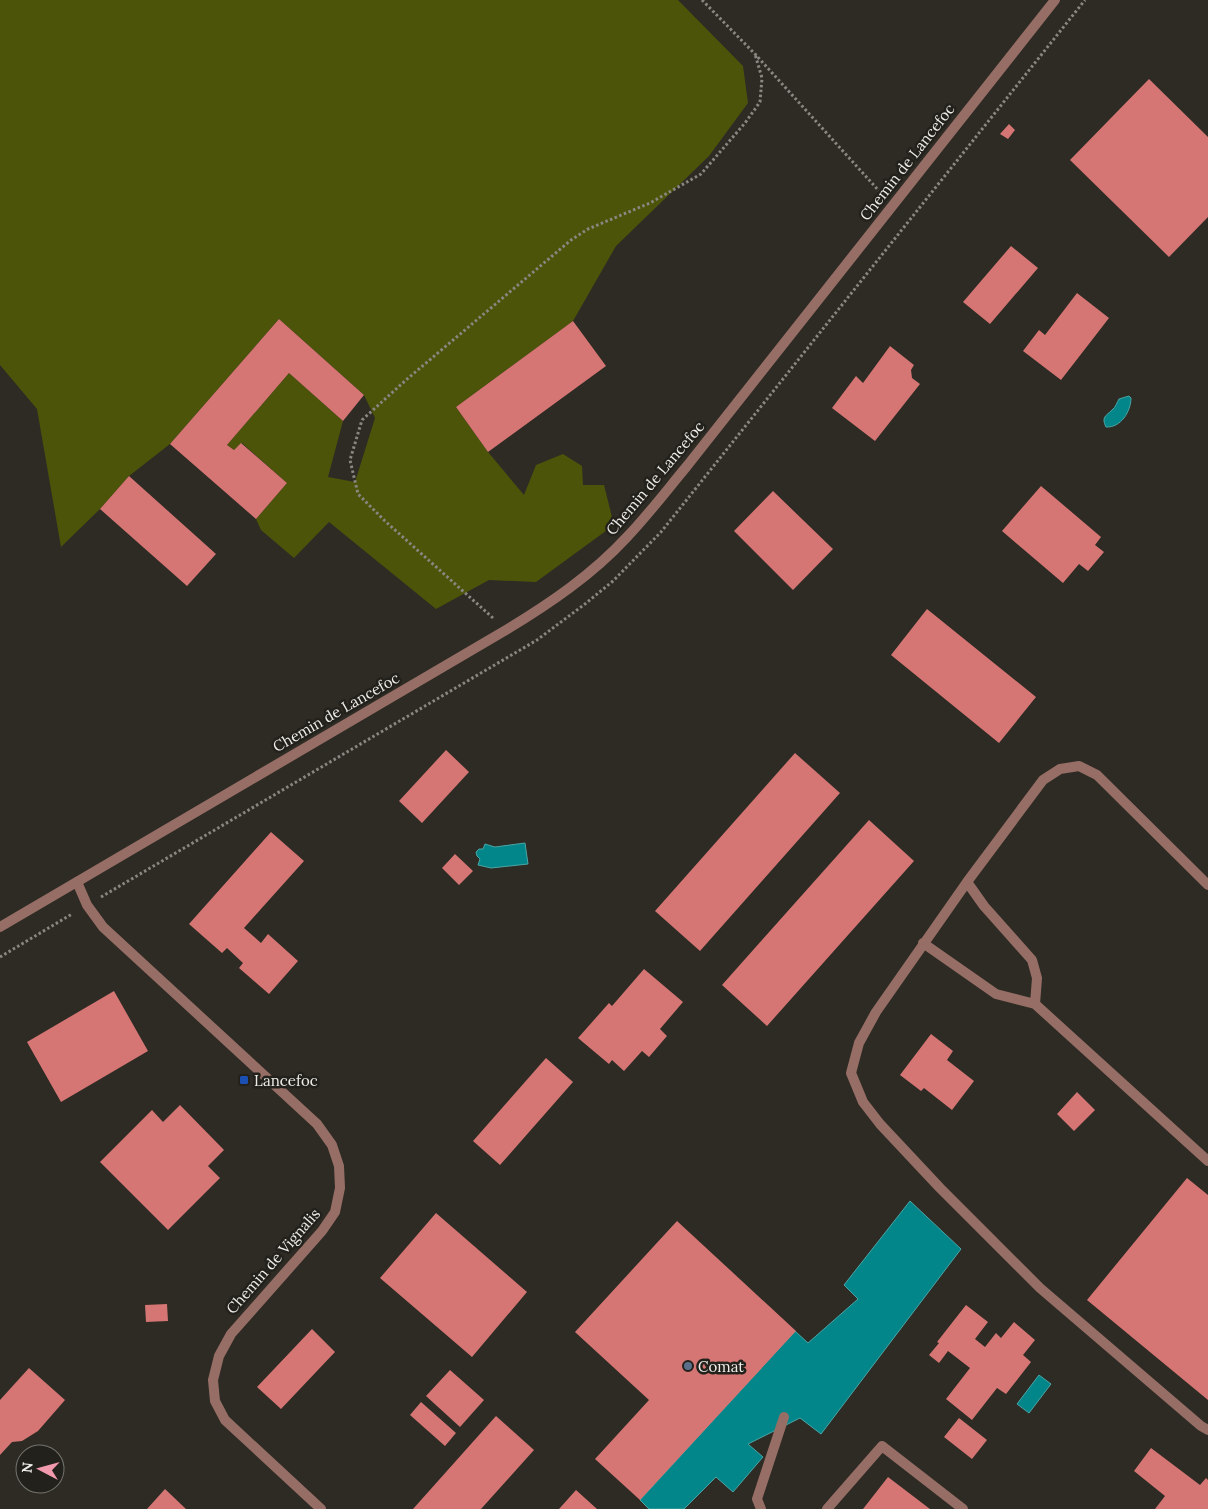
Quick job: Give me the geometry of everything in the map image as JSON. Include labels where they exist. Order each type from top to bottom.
[{"type":"street","name":"Chemin de Lancefoc","points":[[0,927],[506,630],[560,596],[587,575],[627,538],[687,466],[1055,0]]},
{"type":"street","points":[[1208,885],[1097,775],[1079,766],[1060,769],[1043,780],[923,943],[876,1012],[859,1043],[851,1073],[863,1102],[880,1124],[940,1188],[1040,1288],[1208,1430]]},
{"type":"street","name":"Chemin de Vignalis","points":[[77,882],[87,905],[103,927],[317,1124],[332,1145],[339,1166],[340,1188],[335,1212],[322,1230],[230,1334],[219,1356],[213,1380],[215,1401],[225,1420],[321,1509]]},
{"type":"street","points":[[967,882],[984,906],[1032,960],[1037,978],[1035,1004]]},
{"type":"street","points":[[923,943],[996,994],[1035,1004],[1208,1161]]},
{"type":"street","points":[[761,1509],[757,1499],[784,1417]]},
{"type":"street","points":[[828,1509],[882,1446],[963,1509]]},
{"type":"path","points":[[702,0],[756,54],[892,205]]},
{"type":"path","points":[[0,957],[538,640],[613,580],[661,532],[1085,0]]},
{"type":"path","points":[[506,630],[385,521],[358,494],[350,460],[362,420],[406,380],[571,240],[588,230],[650,203],[700,174],[745,123],[760,102],[762,78],[756,54]]},
{"type":"green space","points":[[0,0],[678,0],[743,66],[748,103],[709,156],[616,246],[573,321],[456,407],[488,452],[524,495],[536,465],[563,454],[582,466],[583,485],[604,485],[614,525],[536,582],[489,580],[436,609],[329,522],[294,558],[261,530],[256,519],[287,483],[242,443],[234,450],[227,445],[289,373],[343,421],[328,477],[355,482],[375,418],[364,395],[279,319],[170,444],[129,476],[100,509],[61,547],[37,409],[0,365]]},
{"type":"water","points":[[1129,396],[1131,403],[1124,418],[1116,425],[1106,427],[1105,417],[1119,399]]},
{"type":"water","points":[[525,843],[528,864],[491,868],[478,865],[480,859],[476,852],[479,849],[483,849],[485,844],[495,847]]},
{"type":"water","points":[[910,1201],[961,1249],[821,1434],[800,1418],[748,1444],[763,1457],[733,1492],[716,1477],[684,1509],[649,1509],[640,1500],[795,1331],[808,1343],[858,1299],[844,1285]]},
{"type":"water","points":[[1039,1375],[1051,1384],[1029,1413],[1017,1404]]},
{"type":"building","points":[[1149,79],[1208,137],[1208,217],[1169,257],[1070,160]]},
{"type":"building","points":[[1009,124],[1015,130],[1008,139],[1000,134]]},
{"type":"building","points":[[1011,246],[1038,268],[990,324],[963,302]]},
{"type":"building","points":[[1077,293],[1109,318],[1061,380],[1023,351],[1039,330],[1045,335]]},
{"type":"building","points":[[279,319],[364,395],[343,421],[289,373],[227,445],[234,450],[241,443],[287,483],[256,519],[170,444]]},
{"type":"building","points":[[573,321],[606,366],[488,452],[456,407]]},
{"type":"building","points":[[890,346],[914,365],[911,370],[912,378],[920,384],[875,441],[832,408],[856,376],[863,383]]},
{"type":"building","points":[[129,476],[216,554],[187,586],[100,509]]},
{"type":"building","points":[[1041,486],[1101,537],[1095,545],[1104,552],[1088,571],[1079,564],[1063,583],[1002,531]]},
{"type":"building","points":[[773,491],[833,549],[793,590],[734,531]]},
{"type":"building","points":[[927,609],[1036,697],[999,743],[891,655]]},
{"type":"building","points":[[446,750],[469,772],[422,823],[399,801]]},
{"type":"building","points":[[795,753],[840,793],[700,951],[655,911]]},
{"type":"building","points":[[869,820],[914,861],[767,1026],[722,985]]},
{"type":"building","points":[[271,832],[304,861],[244,928],[261,943],[268,934],[298,961],[269,994],[239,968],[243,963],[227,948],[222,953],[189,924]]},
{"type":"building","points":[[455,854],[473,871],[459,885],[442,868]]},
{"type":"building","points":[[644,969],[683,1002],[660,1029],[667,1036],[649,1057],[642,1051],[624,1071],[612,1060],[609,1064],[578,1038],[609,1003],[612,1006]]},
{"type":"building","points":[[114,991],[148,1051],[61,1102],[27,1042]]},
{"type":"building","points":[[931,1034],[953,1051],[947,1060],[974,1081],[952,1110],[924,1088],[921,1091],[900,1075]]},
{"type":"building","points":[[546,1058],[573,1082],[500,1165],[473,1141]]},
{"type":"building","points":[[1077,1092],[1095,1110],[1074,1131],[1057,1114]]},
{"type":"building","points":[[180,1105],[224,1150],[208,1166],[220,1178],[168,1230],[100,1162],[152,1110],[163,1122]]},
{"type":"building","points":[[1187,1178],[1208,1195],[1208,1400],[1087,1300]]},
{"type":"building","points":[[436,1213],[527,1292],[472,1357],[380,1278]]},
{"type":"building","name":"Comat","points":[[677,1221],[796,1331],[640,1500],[595,1459],[649,1400],[575,1332]]},
{"type":"building","points":[[167,1304],[168,1321],[146,1322],[145,1305]]},
{"type":"building","points":[[966,1305],[988,1322],[975,1339],[985,1347],[996,1333],[1001,1338],[1014,1322],[1035,1340],[1023,1355],[1031,1362],[1006,1394],[997,1388],[972,1420],[946,1399],[970,1368],[948,1351],[939,1363],[929,1355]]},
{"type":"building","points":[[312,1329],[335,1352],[281,1409],[257,1387]]},
{"type":"building","points":[[29,1368],[65,1400],[38,1431],[22,1441],[12,1442],[0,1455],[0,1400]]},
{"type":"building","points":[[450,1370],[484,1400],[460,1427],[426,1396]]},
{"type":"building","points":[[421,1402],[456,1433],[445,1446],[410,1415]]},
{"type":"building","points":[[496,1416],[534,1450],[481,1509],[413,1509]]},
{"type":"building","points":[[959,1418],[987,1440],[972,1459],[944,1437]]},
{"type":"building","points":[[1151,1448],[1200,1485],[1206,1478],[1208,1480],[1208,1509],[1155,1509],[1165,1496],[1134,1471]]},
{"type":"building","points":[[888,1477],[930,1509],[863,1509]]},
{"type":"building","points":[[165,1489],[186,1509],[147,1509]]},
{"type":"building","points":[[576,1490],[597,1509],[559,1509]]},
{"type":"place","name":"Lancefoc","points":[[244,1080]]},
{"type":"place","name":"Comat","points":[[688,1366]]}]
